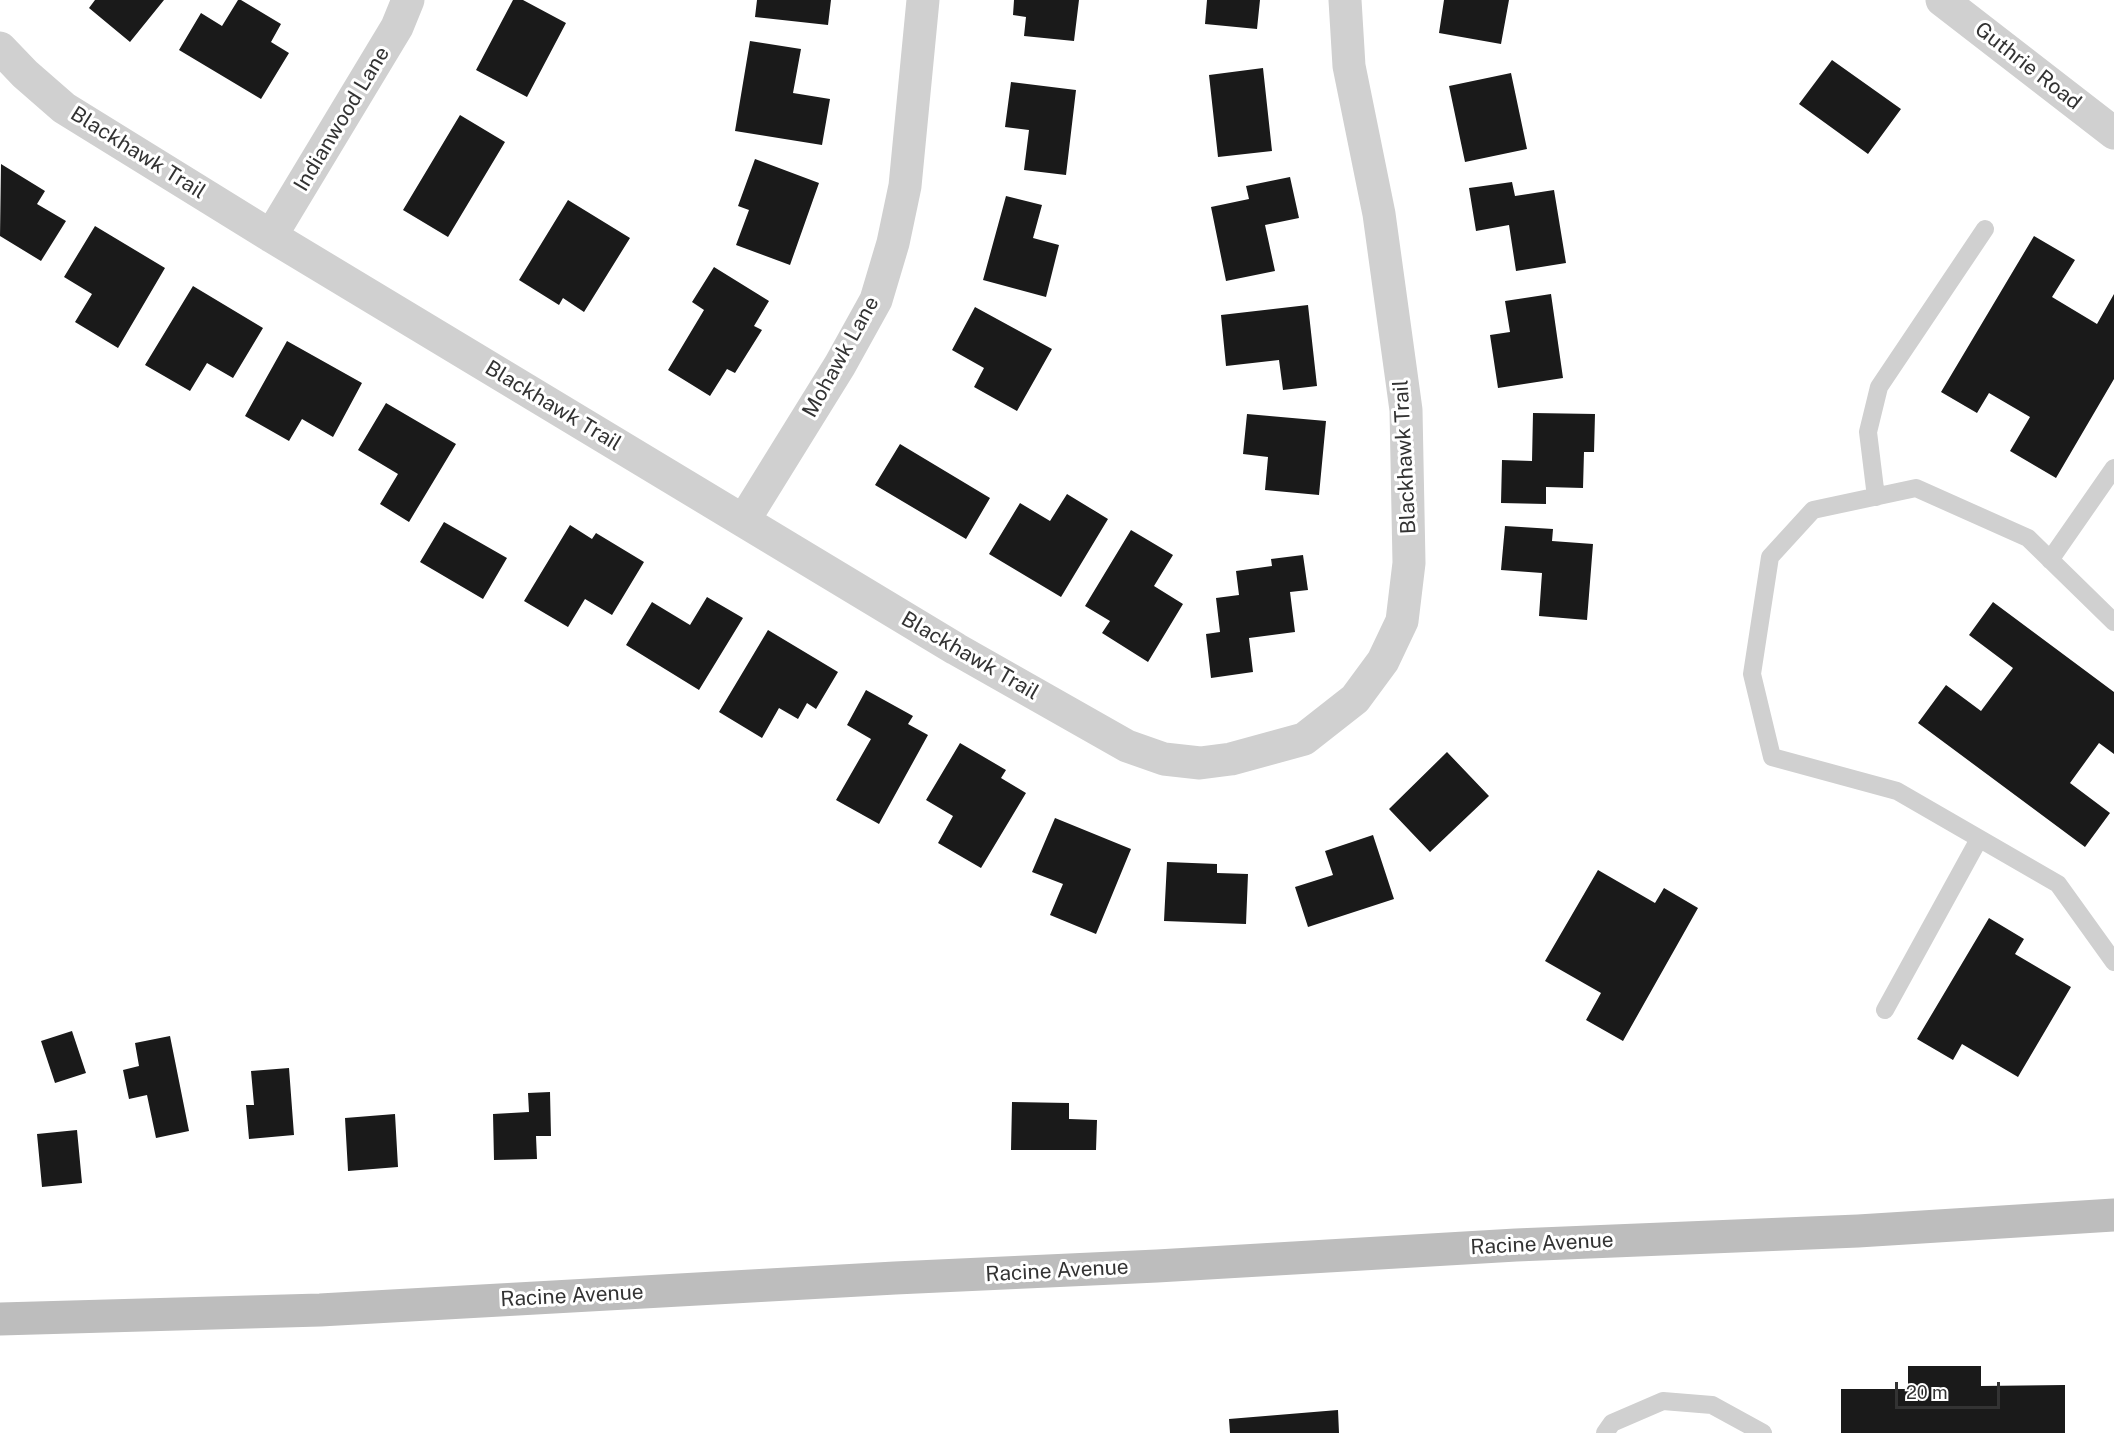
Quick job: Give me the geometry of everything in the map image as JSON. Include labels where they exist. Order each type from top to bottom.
[{"type":"main road","name":"Racine Avenue","points":[[0,1319],[320,1310],[1505,1245],[1846,1231],[2114,1215]]},
{"type":"street","name":"Indianwood Lane","points":[[271,236],[397,27],[408,0]]},
{"type":"street","name":"Mohawk Lane","points":[[744,520],[840,365],[876,300],[893,243],[905,186],[923,0]]},
{"type":"street","name":"Blackhawk Trail","points":[[0,48],[25,74],[64,108],[271,236],[603,435],[663,474],[744,520],[956,649],[1127,746],[1164,759],[1200,763],[1231,759],[1304,739],[1354,699],[1383,661],[1401,621],[1409,551],[1406,410],[1379,214],[1349,66],[1345,0]]},
{"type":"street","name":"Guthrie Road","points":[[1942,0],[2114,133]]},
{"type":"lane","points":[[1876,497],[1868,432],[1879,387],[1985,229]]},
{"type":"lane","points":[[2050,560],[2114,468]]},
{"type":"lane","points":[[2114,622],[2028,538],[1916,488],[1813,510],[1770,557],[1752,674],[1772,757],[1897,791],[2058,884],[2114,962]]},
{"type":"lane","points":[[1885,1010],[1979,838]]},
{"type":"lane","points":[[1605,1433],[1612,1423],[1663,1401],[1712,1405],[1763,1433]]},
{"type":"building","points":[[95,0],[164,0],[130,42],[89,8]]},
{"type":"building","points":[[238,0],[281,24],[271,42],[289,53],[261,99],[179,50],[201,13],[222,26]]},
{"type":"building","points":[[513,0],[523,0],[566,23],[527,97],[476,70]]},
{"type":"building","points":[[757,0],[831,0],[828,25],[755,17]]},
{"type":"building","points":[[1014,0],[1079,0],[1074,41],[1024,36],[1026,17],[1013,15]]},
{"type":"building","points":[[1207,0],[1260,0],[1257,29],[1205,24]]},
{"type":"building","points":[[1444,0],[1509,0],[1501,44],[1439,33]]},
{"type":"building","points":[[750,41],[801,49],[793,93],[830,99],[822,145],[735,131]]},
{"type":"building","points":[[1832,60],[1901,109],[1868,154],[1799,104]]},
{"type":"building","points":[[1263,68],[1272,151],[1218,157],[1209,75]]},
{"type":"building","points":[[1511,73],[1527,149],[1465,162],[1449,86]]},
{"type":"building","points":[[1011,82],[1076,90],[1066,175],[1024,170],[1029,130],[1005,127]]},
{"type":"building","points":[[460,115],[505,142],[448,237],[403,210]]},
{"type":"building","points":[[755,159],[819,183],[790,265],[736,245],[749,210],[738,206]]},
{"type":"building","points":[[1,164],[45,191],[37,204],[66,221],[41,261],[0,236]]},
{"type":"building","points":[[1290,177],[1299,218],[1265,225],[1275,271],[1226,281],[1211,207],[1249,199],[1246,186]]},
{"type":"building","points":[[1512,182],[1515,196],[1554,190],[1566,263],[1516,271],[1509,225],[1476,231],[1469,188]]},
{"type":"building","points":[[1006,196],[1042,205],[1033,238],[1059,245],[1046,297],[983,280]]},
{"type":"building","points":[[568,200],[630,238],[584,312],[563,298],[559,305],[519,280]]},
{"type":"building","points":[[95,226],[165,268],[118,348],[75,322],[92,294],[64,277]]},
{"type":"building","points":[[2034,236],[2075,260],[2052,297],[2097,324],[2114,294],[2114,379],[2056,478],[2010,451],[2030,417],[1989,393],[1977,413],[1941,392]]},
{"type":"building","points":[[714,267],[769,301],[754,326],[762,330],[735,373],[727,369],[710,396],[668,370],[704,310],[692,302]]},
{"type":"building","points":[[193,286],[263,328],[233,378],[207,363],[190,391],[145,365]]},
{"type":"building","points":[[1551,294],[1563,378],[1498,388],[1490,335],[1510,332],[1505,301]]},
{"type":"building","points":[[1308,305],[1317,386],[1283,390],[1279,360],[1226,366],[1221,315]]},
{"type":"building","points":[[975,307],[1052,349],[1017,411],[974,387],[984,368],[952,350]]},
{"type":"building","points":[[287,341],[362,383],[333,437],[302,419],[289,441],[245,416]]},
{"type":"building","points":[[386,403],[456,444],[409,522],[380,504],[398,474],[358,450]]},
{"type":"building","points":[[1533,413],[1595,414],[1594,452],[1584,452],[1583,488],[1546,487],[1546,504],[1501,503],[1502,460],[1532,461]]},
{"type":"building","points":[[1247,414],[1326,421],[1319,495],[1265,490],[1268,457],[1243,454]]},
{"type":"building","points":[[900,444],[990,498],[966,539],[875,485]]},
{"type":"building","points":[[1067,494],[1108,519],[1061,597],[989,554],[1020,503],[1050,521]]},
{"type":"building","points":[[444,522],[507,558],[483,599],[420,562]]},
{"type":"building","points":[[570,525],[592,539],[596,533],[644,562],[612,615],[585,599],[568,627],[524,601]]},
{"type":"building","points":[[1505,526],[1553,529],[1552,541],[1593,544],[1587,620],[1539,616],[1542,573],[1501,570]]},
{"type":"building","points":[[1131,530],[1173,555],[1154,586],[1183,604],[1148,662],[1102,633],[1110,621],[1085,606]]},
{"type":"building","points":[[1303,555],[1308,590],[1290,592],[1295,632],[1249,638],[1253,672],[1211,678],[1206,634],[1220,632],[1216,598],[1239,595],[1236,571],[1272,566],[1271,559]]},
{"type":"building","points":[[707,597],[743,618],[699,690],[626,645],[652,602],[690,625]]},
{"type":"building","points":[[1993,602],[2114,692],[2114,754],[2099,743],[2070,783],[2110,813],[2085,847],[1918,723],[1946,685],[1981,711],[2013,668],[1969,635]]},
{"type":"building","points":[[768,630],[838,672],[816,709],[807,703],[798,719],[779,708],[762,738],[719,712]]},
{"type":"building","points":[[866,690],[913,716],[908,724],[928,735],[879,824],[836,800],[871,739],[847,725]]},
{"type":"building","points":[[960,743],[1006,770],[1001,778],[1026,793],[981,868],[938,843],[953,816],[926,800]]},
{"type":"building","points":[[1447,752],[1489,796],[1430,852],[1389,809]]},
{"type":"building","points":[[1055,818],[1131,849],[1096,934],[1050,915],[1063,884],[1032,872]]},
{"type":"building","points":[[1373,835],[1394,899],[1308,927],[1295,887],[1333,875],[1325,851]]},
{"type":"building","points":[[1167,862],[1217,864],[1217,873],[1248,874],[1246,924],[1164,921]]},
{"type":"building","points":[[1598,870],[1655,903],[1664,888],[1698,908],[1623,1041],[1586,1020],[1601,993],[1545,961]]},
{"type":"building","points":[[1989,918],[2024,939],[2015,954],[2071,987],[2018,1077],[1962,1044],[1953,1060],[1917,1039]]},
{"type":"building","points":[[72,1031],[86,1073],[55,1083],[41,1041]]},
{"type":"building","points":[[170,1036],[189,1131],[156,1138],[147,1095],[129,1099],[123,1070],[139,1066],[135,1043]]},
{"type":"building","points":[[289,1068],[294,1135],[249,1139],[246,1105],[254,1105],[251,1071]]},
{"type":"building","points":[[550,1092],[551,1136],[536,1136],[537,1159],[494,1160],[493,1114],[529,1112],[528,1093]]},
{"type":"building","points":[[1012,1102],[1069,1103],[1069,1119],[1097,1120],[1096,1150],[1011,1150]]},
{"type":"building","points":[[395,1114],[398,1167],[348,1171],[345,1118]]},
{"type":"building","points":[[77,1130],[82,1183],[42,1187],[37,1134]]},
{"type":"building","points":[[1908,1366],[1981,1366],[1981,1386],[2065,1385],[2065,1433],[1841,1433],[1841,1389],[1908,1389]]},
{"type":"building","points":[[1338,1410],[1339,1433],[1230,1433],[1229,1419]]}]
